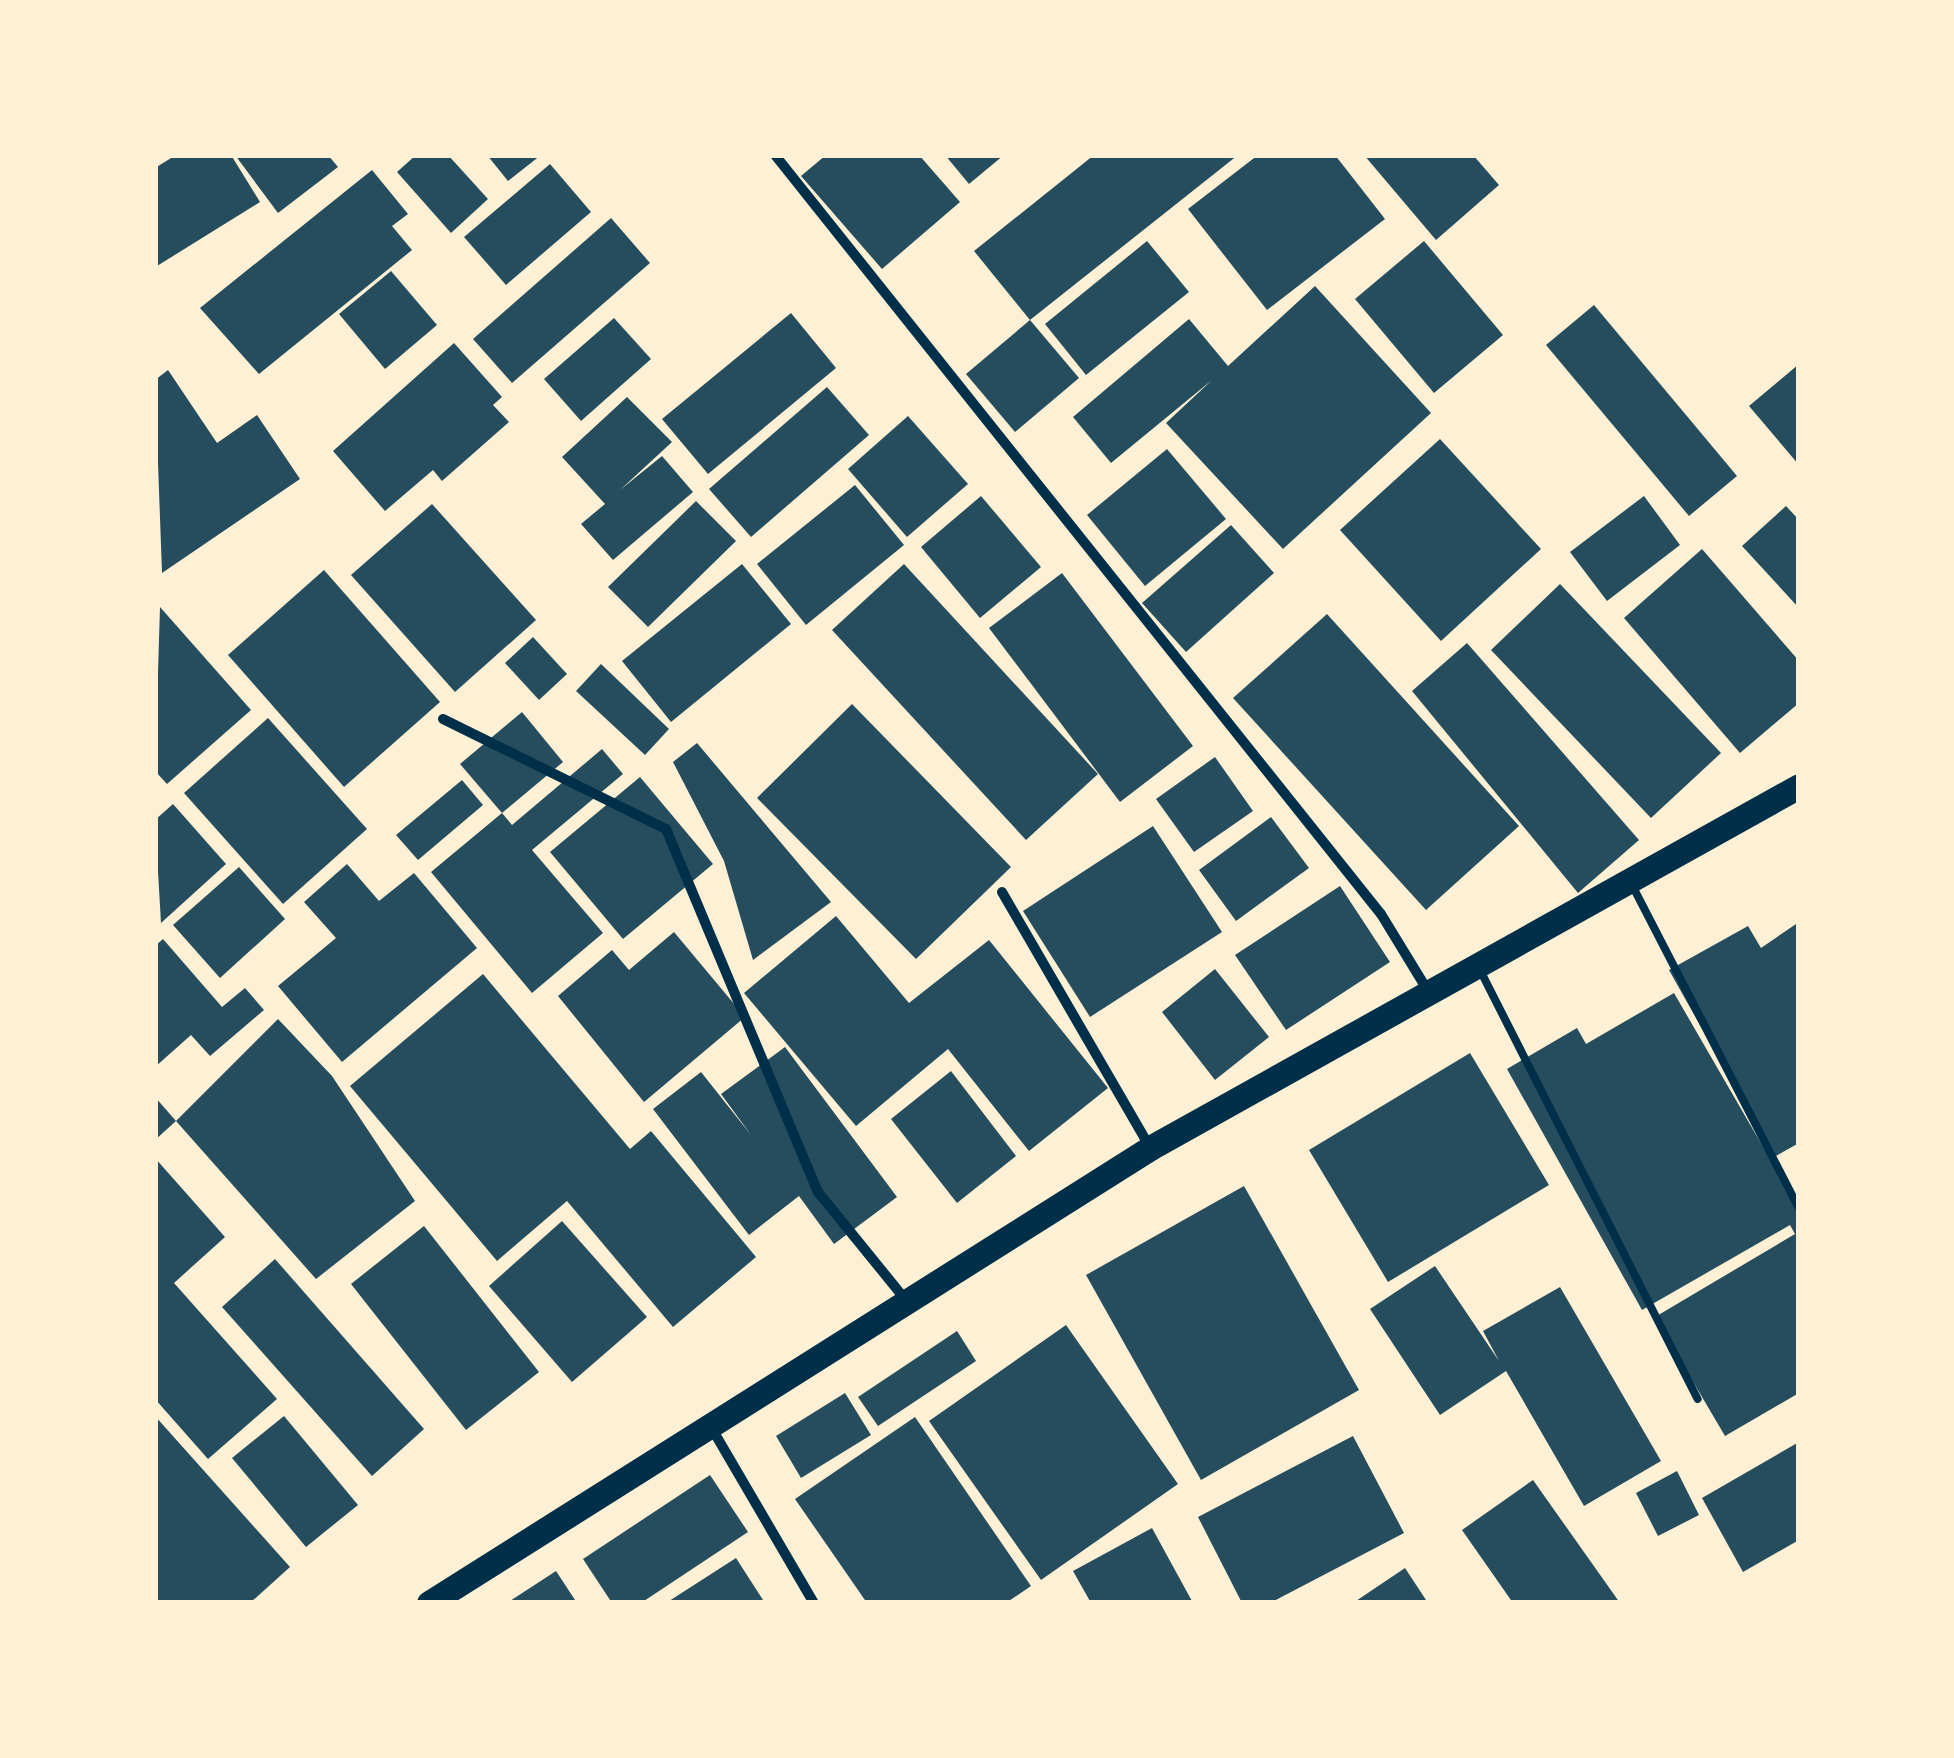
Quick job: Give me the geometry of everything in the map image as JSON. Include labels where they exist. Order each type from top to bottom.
[{"type":"main road","points":[[430,1603],[1150,1148],[1799,786]]},
{"type":"street","points":[[775,155],[1381,914],[1429,992]]},
{"type":"street","points":[[444,720],[666,829],[818,1192],[906,1300]]},
{"type":"street","points":[[1002,892],[1150,1148]]},
{"type":"street","points":[[710,1426],[814,1603]]},
{"type":"lane","points":[[1630,880],[1799,1208]]},
{"type":"lane","points":[[1477,964],[1698,1398]]},
{"type":"building","points":[[176,155],[231,155],[260,202],[157,266],[155,168]]},
{"type":"building","points":[[235,155],[328,155],[338,167],[278,213]]},
{"type":"building","points":[[416,155],[448,155],[488,199],[451,233],[397,172]]},
{"type":"building","points":[[487,155],[541,155],[508,181]]},
{"type":"building","points":[[826,155],[919,155],[960,202],[882,269],[801,176]]},
{"type":"building","points":[[945,155],[1004,155],[969,184]]},
{"type":"building","points":[[1094,155],[1238,155],[1030,320],[974,251]]},
{"type":"building","points":[[1258,155],[1335,155],[1385,219],[1267,310],[1188,209]]},
{"type":"building","points":[[1364,155],[1473,155],[1499,185],[1436,240]]},
{"type":"building","points":[[550,164],[591,212],[506,285],[464,237]]},
{"type":"building","points":[[372,170],[408,214],[392,226],[412,250],[259,374],[200,308]]},
{"type":"building","points":[[611,218],[650,263],[512,383],[473,339]]},
{"type":"building","points":[[1147,241],[1189,292],[1086,375],[1045,324]]},
{"type":"building","points":[[1424,241],[1503,335],[1434,393],[1355,299]]},
{"type":"building","points":[[391,271],[437,325],[385,369],[339,314]]},
{"type":"building","points":[[1315,286],[1431,413],[1283,549],[1166,423],[1212,380],[1111,463],[1073,417],[1189,319],[1228,366]]},
{"type":"building","points":[[1594,305],[1737,476],[1689,516],[1546,345]]},
{"type":"building","points":[[791,313],[836,368],[708,474],[662,419]]},
{"type":"building","points":[[614,318],[651,359],[581,421],[544,379]]},
{"type":"building","points":[[1030,320],[1079,378],[1015,432],[966,374]]},
{"type":"building","points":[[454,343],[502,397],[493,405],[509,422],[442,481],[433,470],[385,511],[333,451]]},
{"type":"building","points":[[1799,364],[1799,465],[1749,406]]},
{"type":"building","points":[[168,370],[217,443],[257,415],[300,479],[162,573],[155,380]]},
{"type":"building","points":[[827,387],[869,435],[751,537],[709,489]]},
{"type":"building","points":[[627,397],[672,442],[620,490],[662,456],[693,492],[613,560],[581,524],[605,504],[562,457]]},
{"type":"building","points":[[908,416],[968,484],[907,537],[848,469]]},
{"type":"building","points":[[1440,439],[1541,549],[1441,641],[1340,530]]},
{"type":"building","points":[[1167,449],[1226,519],[1145,586],[1087,515]]},
{"type":"building","points":[[855,485],[904,545],[806,625],[757,564]]},
{"type":"building","points":[[981,496],[1041,567],[980,618],[921,547]]},
{"type":"building","points":[[1644,496],[1680,545],[1607,601],[1570,552]]},
{"type":"building","points":[[696,501],[736,541],[648,627],[608,587]]},
{"type":"building","points":[[432,504],[536,620],[455,692],[351,575]]},
{"type":"building","points":[[1786,506],[1799,520],[1799,608],[1742,546]]},
{"type":"building","points":[[1231,525],[1274,573],[1186,652],[1142,603]]},
{"type":"building","points":[[1702,549],[1799,661],[1799,703],[1740,753],[1624,618]]},
{"type":"building","points":[[742,564],[791,624],[671,722],[622,661]]},
{"type":"building","points":[[904,564],[1098,774],[1026,840],[832,630]]},
{"type":"building","points":[[324,570],[440,702],[344,787],[228,655]]},
{"type":"building","points":[[1062,573],[1193,746],[1120,802],[989,628]]},
{"type":"building","points":[[1560,584],[1721,753],[1651,818],[1491,650]]},
{"type":"building","points":[[160,607],[251,710],[167,784],[155,771]]},
{"type":"building","points":[[1327,614],[1519,826],[1426,910],[1233,698]]},
{"type":"building","points":[[533,637],[567,674],[539,700],[505,663]]},
{"type":"building","points":[[1467,643],[1639,840],[1578,893],[1412,691]]},
{"type":"building","points":[[601,664],[669,729],[645,755],[576,691]]},
{"type":"building","points":[[852,704],[1011,867],[916,959],[757,798]]},
{"type":"building","points":[[522,712],[563,762],[502,813],[460,764]]},
{"type":"building","points":[[268,718],[367,829],[283,904],[184,793]]},
{"type":"building","points":[[697,743],[831,902],[753,960],[724,861],[673,762]]},
{"type":"building","points":[[602,749],[623,774],[532,850],[603,933],[532,993],[431,872],[502,813],[512,825]]},
{"type":"building","points":[[1215,757],[1253,811],[1194,852],[1156,799]]},
{"type":"building","points":[[640,777],[713,864],[623,939],[550,852]]},
{"type":"building","points":[[462,780],[483,805],[418,860],[396,835]]},
{"type":"building","points":[[173,804],[226,864],[161,923],[155,820]]},
{"type":"building","points":[[1271,817],[1309,868],[1236,921],[1199,870]]},
{"type":"building","points":[[1153,826],[1222,932],[1090,1017],[1023,911]]},
{"type":"building","points":[[347,864],[379,901],[414,873],[477,948],[342,1062],[278,986],[336,938],[304,902]]},
{"type":"building","points":[[239,867],[285,919],[220,978],[173,925]]},
{"type":"building","points":[[1340,886],[1390,962],[1286,1030],[1235,955]]},
{"type":"building","points":[[836,916],[909,1003],[989,940],[1108,1088],[1029,1151],[948,1049],[856,1126],[744,993]]},
{"type":"building","points":[[1799,922],[1799,1143],[1774,1157],[1669,970],[1748,926],[1761,948]]},
{"type":"building","points":[[674,932],[745,1017],[644,1102],[558,996],[612,950],[629,970]]},
{"type":"building","points":[[163,939],[222,1007],[245,988],[264,1010],[210,1056],[191,1035],[155,1067],[155,946]]},
{"type":"building","points":[[1215,969],[1269,1037],[1215,1080],[1162,1012]]},
{"type":"building","points":[[483,974],[630,1149],[651,1131],[756,1257],[673,1327],[567,1201],[497,1261],[350,1086]]},
{"type":"building","points":[[1674,993],[1799,1209],[1799,1393],[1725,1436],[1655,1317],[1795,1234],[1790,1225],[1642,1310],[1507,1069],[1577,1028],[1586,1044]]},
{"type":"building","points":[[278,1019],[332,1076],[415,1201],[316,1279],[176,1121]]},
{"type":"building","points":[[785,1047],[897,1197],[834,1244],[799,1196],[749,1235],[653,1109],[701,1072],[751,1135],[721,1094]]},
{"type":"building","points":[[1470,1053],[1549,1185],[1388,1282],[1309,1150]]},
{"type":"building","points":[[951,1071],[1016,1156],[957,1203],[891,1119]]},
{"type":"building","points":[[155,1097],[176,1121],[155,1140]]},
{"type":"building","points":[[155,1158],[225,1237],[174,1283],[277,1399],[208,1459],[155,1399]]},
{"type":"building","points":[[1244,1186],[1359,1390],[1201,1480],[1086,1275]]},
{"type":"building","points":[[562,1221],[647,1317],[572,1382],[489,1286]]},
{"type":"building","points":[[424,1226],[539,1372],[466,1430],[351,1284]]},
{"type":"building","points":[[275,1259],[424,1429],[372,1476],[222,1307]]},
{"type":"building","points":[[1435,1266],[1499,1361],[1483,1331],[1560,1287],[1661,1461],[1584,1506],[1506,1371],[1440,1415],[1370,1309]]},
{"type":"building","points":[[1066,1325],[1178,1484],[1041,1580],[929,1421]]},
{"type":"building","points":[[957,1331],[976,1361],[878,1426],[858,1397]]},
{"type":"building","points":[[845,1393],[871,1435],[801,1478],[776,1436]]},
{"type":"building","points":[[155,1416],[290,1567],[250,1603],[155,1603]]},
{"type":"building","points":[[284,1416],[358,1505],[306,1547],[232,1458]]},
{"type":"building","points":[[915,1417],[1031,1586],[1006,1603],[867,1603],[795,1499]]},
{"type":"building","points":[[1353,1436],[1404,1533],[1270,1603],[1242,1603],[1198,1517]]},
{"type":"building","points":[[1799,1442],[1799,1540],[1743,1572],[1702,1498]]},
{"type":"building","points":[[1677,1471],[1699,1515],[1658,1536],[1636,1493]]},
{"type":"building","points":[[710,1475],[748,1532],[641,1603],[612,1603],[583,1559]]},
{"type":"building","points":[[1533,1480],[1620,1603],[1513,1603],[1462,1530]]},
{"type":"building","points":[[1152,1528],[1193,1603],[1091,1603],[1073,1571]]},
{"type":"building","points":[[736,1558],[765,1603],[666,1603]]},
{"type":"building","points":[[1405,1568],[1428,1603],[1353,1603]]},
{"type":"building","points":[[556,1571],[577,1603],[507,1603]]}]
